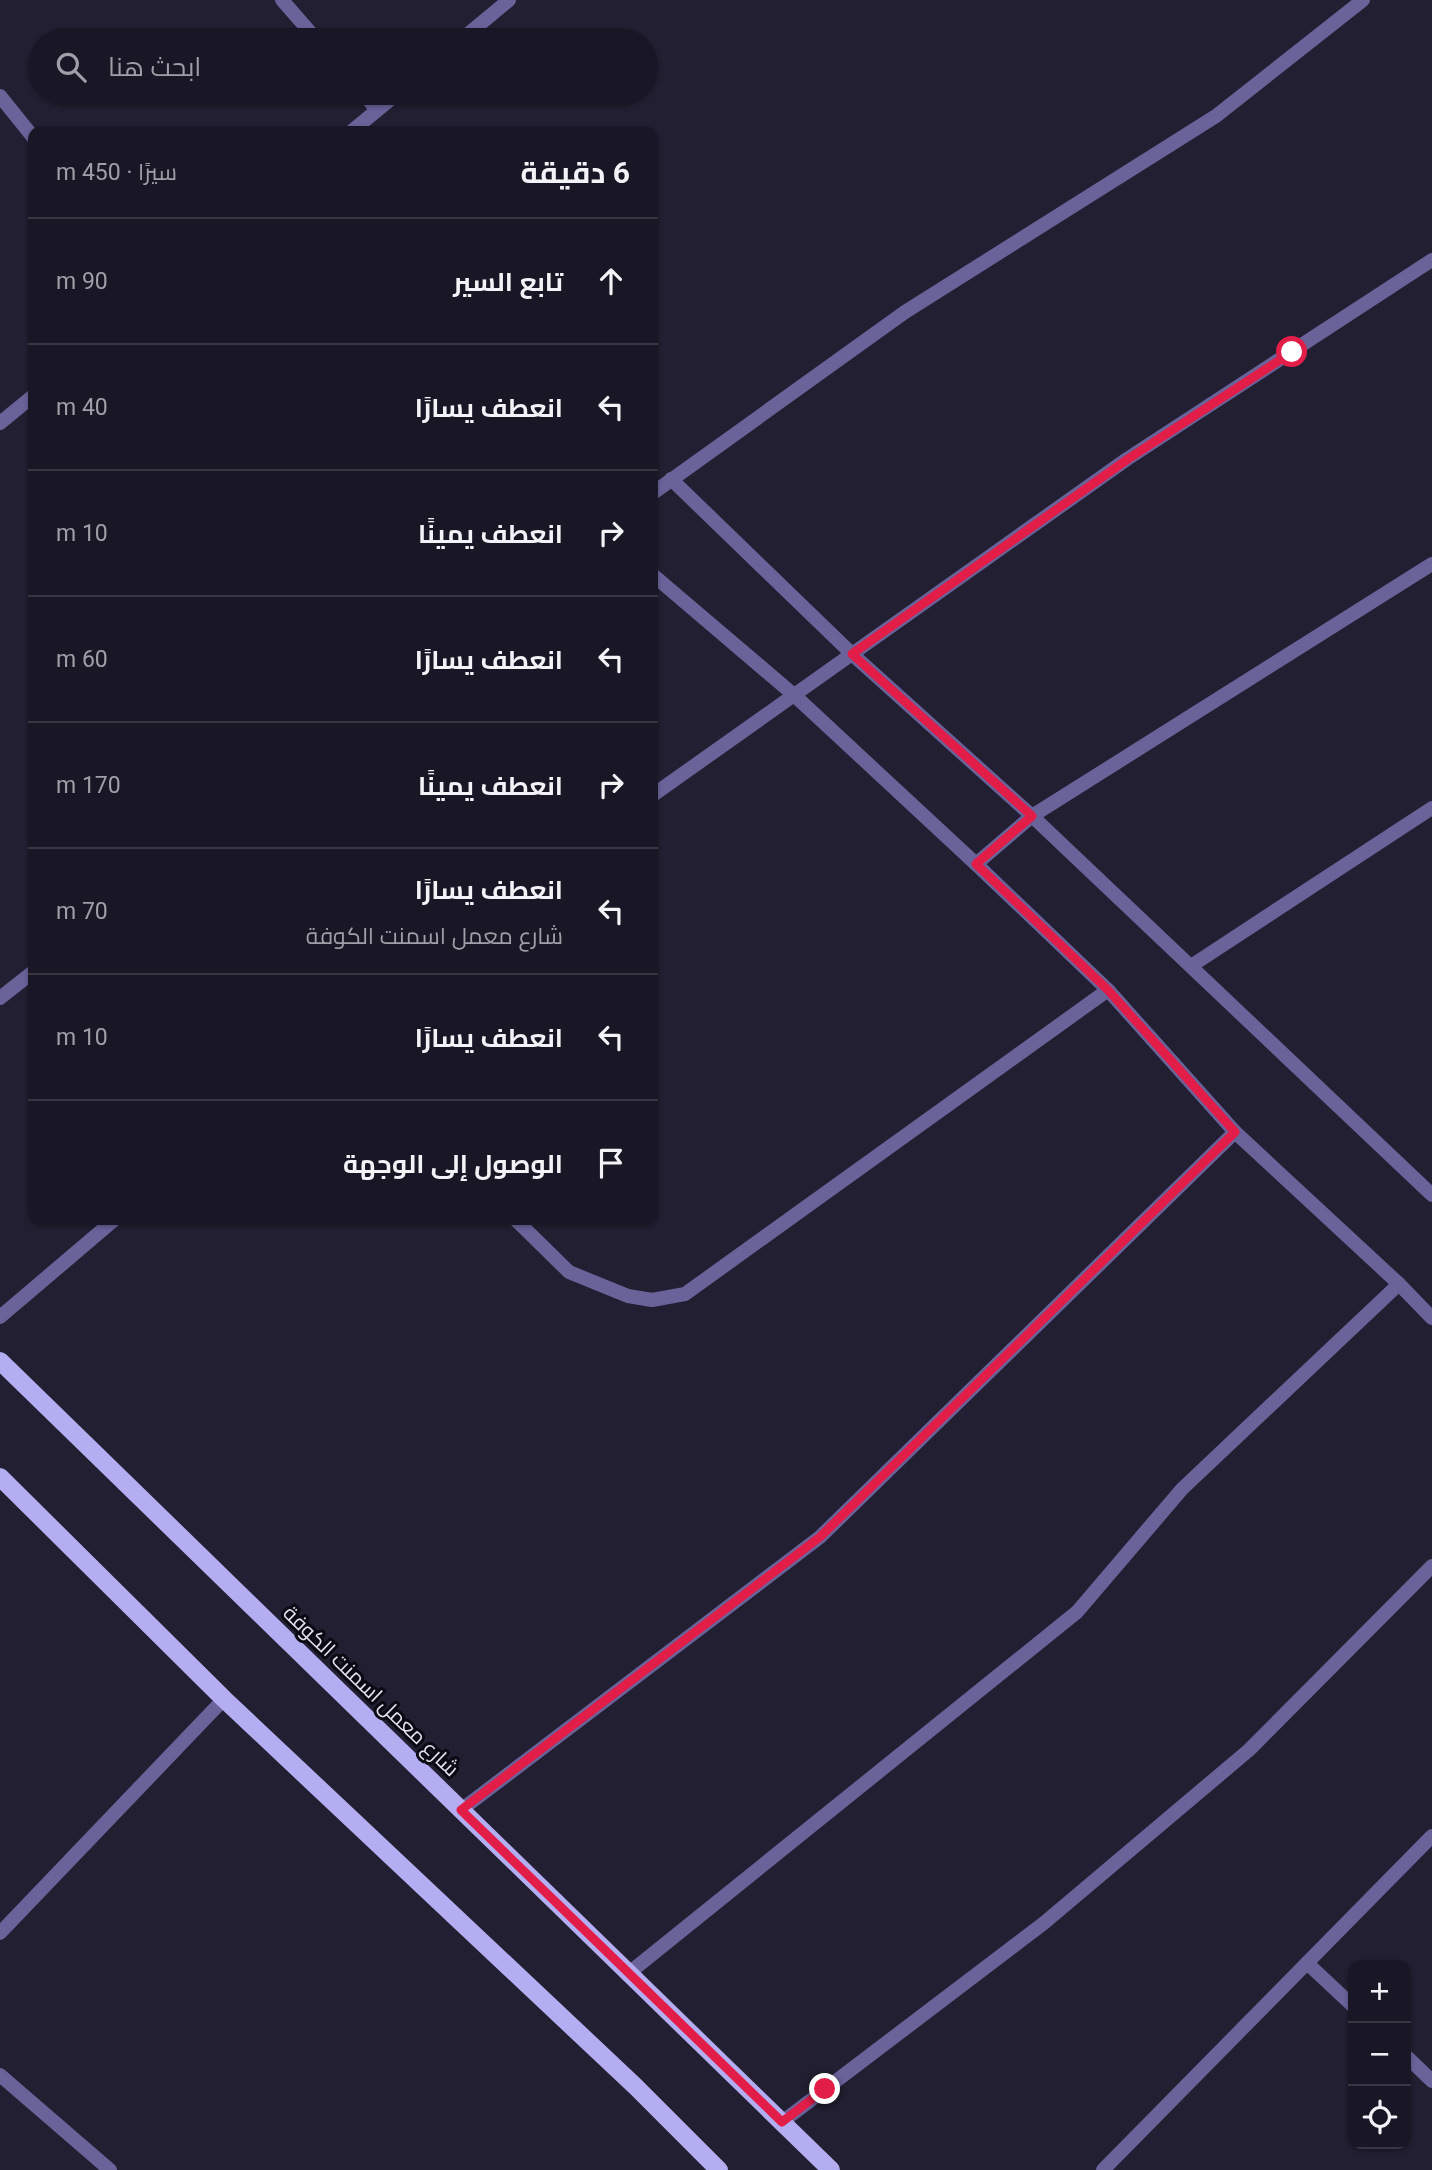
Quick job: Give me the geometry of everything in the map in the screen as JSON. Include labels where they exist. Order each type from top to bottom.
[{"type":"main road","name":"شارع معمل اسمنت الكوفة","points":[[0,1361],[831,2170]]},
{"type":"main road","points":[[0,1477],[224,1699],[636,2087],[719,2170]]},
{"type":"street","points":[[282,0],[306,28]]},
{"type":"street","points":[[475,28],[509,0]]},
{"type":"street","points":[[658,489],[905,312],[1216,116],[1363,0]]},
{"type":"street","points":[[0,96],[28,131]]},
{"type":"street","points":[[373,105],[377,110]]},
{"type":"street","points":[[358,126],[383,105]]},
{"type":"street","points":[[658,791],[1128,459],[1432,260]]},
{"type":"street","points":[[0,422],[28,400]]},
{"type":"street","points":[[671,479],[852,654],[1032,816],[1432,1195]]},
{"type":"street","points":[[976,864],[1032,816],[1432,564]]},
{"type":"street","points":[[658,579],[794,695],[976,864],[1108,990],[1235,1132],[1432,1318]]},
{"type":"street","points":[[1191,966],[1432,808]]},
{"type":"street","points":[[0,998],[28,976]]},
{"type":"street","points":[[521,1225],[569,1272],[628,1296],[652,1300],[685,1294],[1108,990]]},
{"type":"street","points":[[461,1810],[820,1537],[1235,1132]]},
{"type":"street","points":[[0,1317],[108,1225]]},
{"type":"street","points":[[629,1973],[1077,1612],[1182,1489],[1399,1284]]},
{"type":"street","points":[[782,2122],[1044,1923],[1249,1750],[1432,1566]]},
{"type":"street","points":[[0,1933],[224,1699]]},
{"type":"street","points":[[1103,2170],[1432,1836]]},
{"type":"street","points":[[1307,1963],[1348,2001]]},
{"type":"street","points":[[1411,2061],[1432,2081]]},
{"type":"street","points":[[0,2075],[110,2170]]},
{"type":"route","points":[[825,2089],[782,2122],[461,1810],[820,1537],[1235,1132],[1108,990],[976,864],[1032,816],[852,654],[1128,459],[1292,352]]}]
